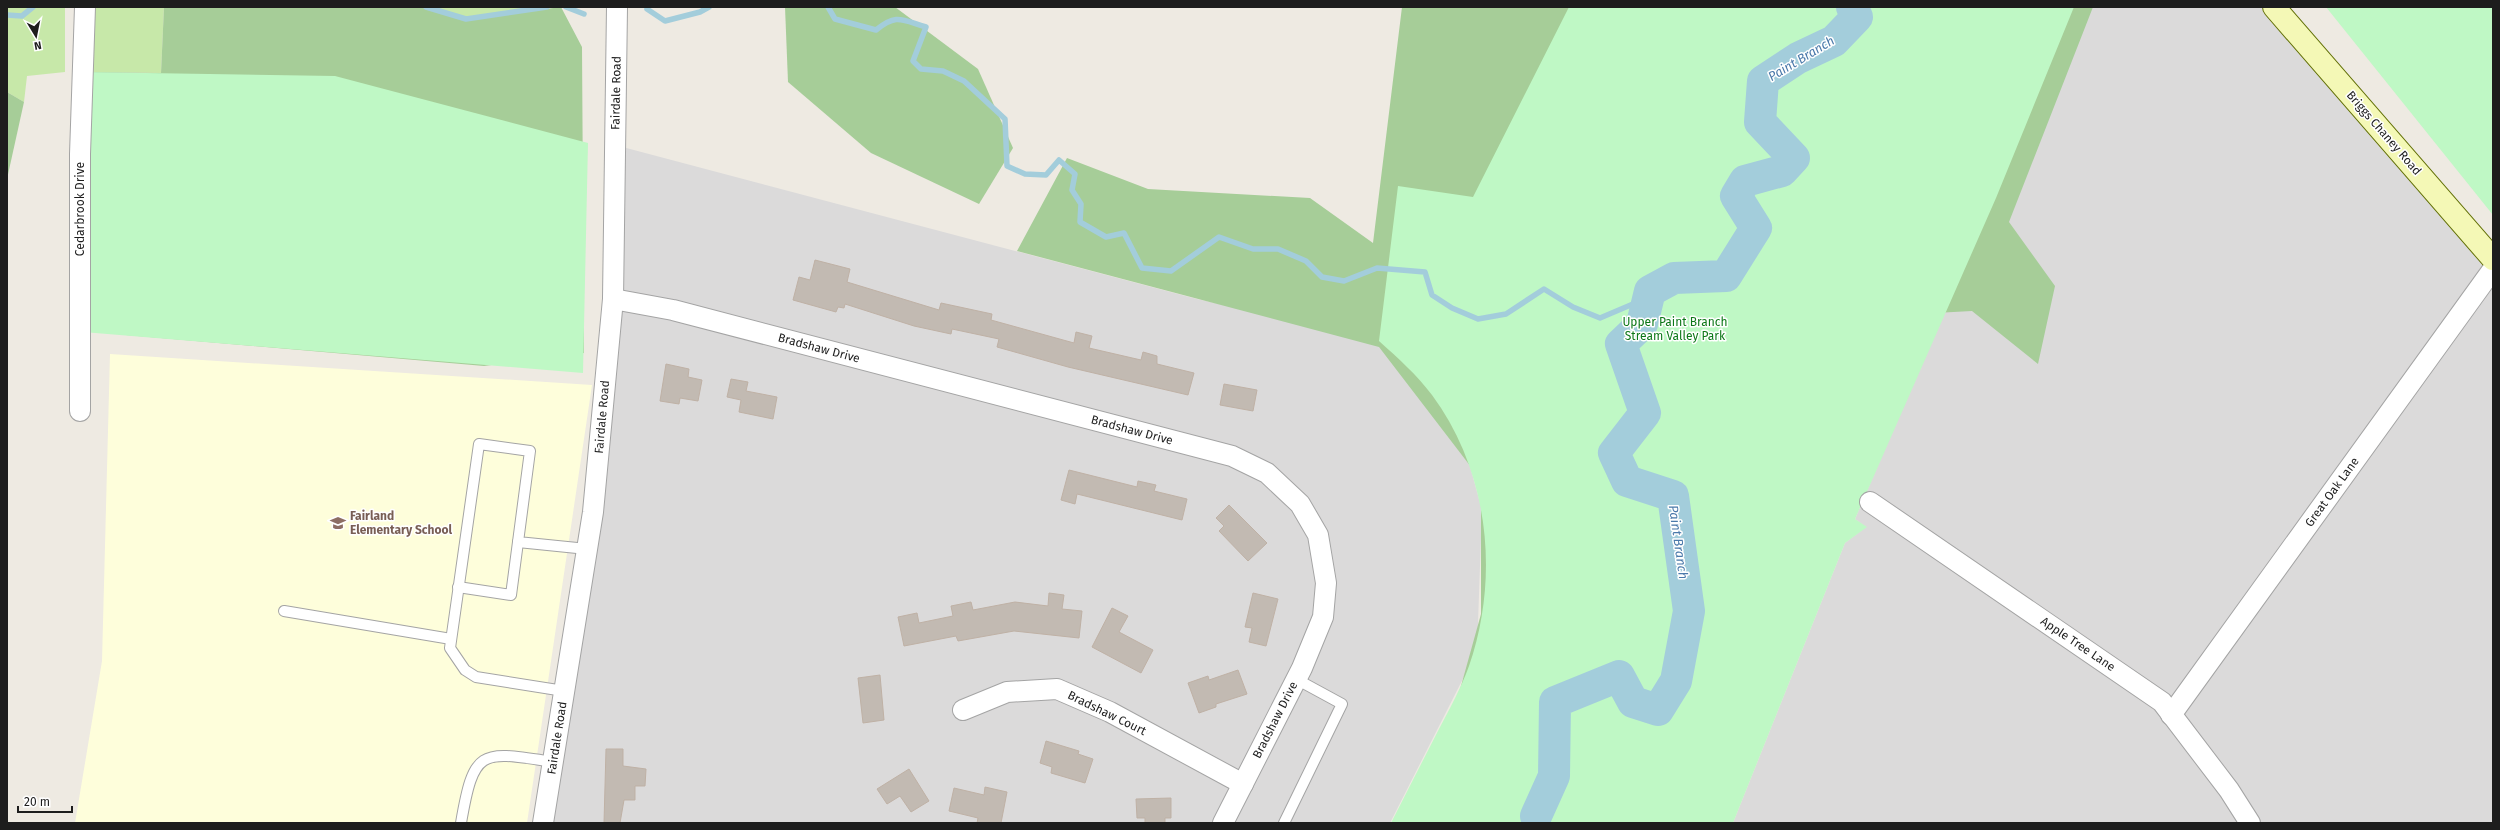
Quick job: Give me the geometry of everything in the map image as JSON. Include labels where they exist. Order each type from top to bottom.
[{"type":"main road","name":"Briggs Chaney Road","points":[[2274,7],[2493,259]]},
{"type":"street","name":"Cedarbrook Drive","points":[[80,411],[80,154],[85,7]]},
{"type":"street","name":"Fairdale Road","points":[[543,823],[593,512],[613,299],[617,7]]},
{"type":"street","name":"Great Oak Lane","points":[[2171,715],[2493,269]]},
{"type":"street","name":"Bradshaw Drive","points":[[613,299],[673,310],[1232,456],[1267,473],[1300,504],[1318,535],[1326,583],[1323,617],[1296,679],[1223,823]]},
{"type":"street","name":"Apple Tree Lane","points":[[1870,502],[2162,702],[2229,790],[2250,823]]},
{"type":"street","name":"Bradshaw Court","points":[[963,710],[1007,692],[1057,688],[1110,712],[1243,784]]},
{"type":"lane","points":[[458,587],[511,595],[530,451],[479,444],[458,587],[450,648],[465,670],[476,677],[564,691]]},
{"type":"lane","points":[[518,542],[587,549]]},
{"type":"lane","points":[[284,612],[451,639]]},
{"type":"lane","points":[[1284,823],[1342,704],[1296,679]]},
{"type":"lane","points":[[461,823],[467,789],[472,774],[479,763],[491,756],[507,755],[553,762]]},
{"type":"shaded area","points":[[2074,7],[2274,7],[2493,259],[2493,823],[1733,823],[1845,543],[1866,527],[1855,519]]},
{"type":"shaded area","points":[[615,145],[1197,299],[1379,339],[1459,426],[1482,510],[1477,651],[1390,823],[543,823],[593,512]]},
{"type":"shaded area","name":"Fairland Elementary School","points":[[110,354],[592,385],[527,823],[75,823],[102,661]]},
{"type":"green space","points":[[7,7],[65,7],[65,72],[27,76],[24,102],[7,92]]},
{"type":"green space","points":[[90,7],[164,7],[161,73],[90,72]]},
{"type":"green space","points":[[164,7],[426,7],[466,19],[561,7],[582,47],[584,353],[484,366],[126,335],[90,307],[90,72],[161,73]]},
{"type":"green space","points":[[426,7],[547,7],[466,19]]},
{"type":"green space","points":[[785,7],[895,7],[978,69],[1013,148],[979,204],[871,153],[788,82]]},
{"type":"green space","name":"Upper Paint Branch Stream Valley Park","points":[[1402,7],[2093,7],[2009,222],[2055,286],[2038,364],[1972,311],[1916,314],[1441,758],[1481,614],[1481,480],[1379,347],[1017,251],[1067,158],[1148,189],[1310,198],[1373,243]]},
{"type":"green space","name":"Upper Paint Branch Stream Valley Park","points":[[1569,7],[2074,7],[1996,198],[1855,519],[1867,527],[1845,543],[1733,823],[1391,823],[1455,698],[1469,666],[1479,632],[1484,597],[1486,561],[1484,526],[1477,491],[1466,457],[1451,425],[1432,395],[1420,381],[1379,341],[1398,186],[1473,197]]},
{"type":"green space","points":[[2326,7],[2493,7],[2493,215]]},
{"type":"green space","points":[[83,72],[335,76],[588,143],[583,373],[83,332]]},
{"type":"green space","points":[[7,92],[24,102],[7,179]]},
{"type":"building","points":[[815,260],[850,269],[847,282],[939,310],[941,303],[992,314],[991,320],[1074,343],[1076,332],[1092,336],[1089,348],[1141,360],[1143,352],[1157,356],[1157,364],[1194,373],[1188,395],[1068,367],[997,347],[999,339],[952,329],[951,334],[914,326],[845,304],[844,308],[838,307],[836,312],[793,300],[799,277],[810,280]]},
{"type":"building","points":[[666,364],[689,369],[688,377],[702,380],[698,401],[680,398],[679,404],[660,401]]},
{"type":"building","points":[[731,379],[748,382],[746,391],[777,397],[773,419],[739,412],[741,400],[727,397]]},
{"type":"building","points":[[1224,384],[1257,390],[1253,411],[1220,405]]},
{"type":"building","points":[[1069,470],[1137,487],[1138,481],[1156,485],[1154,491],[1187,499],[1182,520],[1077,494],[1075,504],[1061,500]]},
{"type":"building","points":[[1229,505],[1267,543],[1248,561],[1219,531],[1224,526],[1216,518]]},
{"type":"building","points":[[1049,593],[1064,595],[1062,609],[1082,611],[1079,638],[1014,631],[958,641],[956,636],[904,646],[898,617],[917,613],[919,623],[953,616],[951,606],[971,602],[973,610],[1015,602],[1048,606]]},
{"type":"building","points":[[1253,593],[1278,599],[1266,646],[1249,642],[1252,628],[1245,627]]},
{"type":"building","points":[[1112,608],[1128,616],[1119,632],[1153,650],[1141,673],[1092,647]]},
{"type":"building","points":[[1238,670],[1247,694],[1216,704],[1216,707],[1199,713],[1188,683],[1208,676],[1209,680]]},
{"type":"building","points":[[880,675],[884,720],[863,723],[858,678]]},
{"type":"building","points":[[1046,741],[1079,751],[1078,754],[1093,759],[1085,783],[1051,773],[1052,767],[1040,763]]},
{"type":"building","points":[[606,749],[623,749],[623,766],[646,769],[645,786],[635,786],[635,800],[624,800],[620,823],[604,823]]},
{"type":"building","points":[[909,769],[929,801],[911,812],[900,796],[887,804],[877,789]]},
{"type":"building","points":[[985,787],[1007,792],[1001,823],[977,823],[978,818],[949,811],[954,788],[984,795]]},
{"type":"building","points":[[1171,798],[1171,818],[1165,818],[1165,823],[1145,823],[1145,818],[1137,818],[1136,799]]},
{"type":"waterway","points":[[7,15],[22,16],[33,7]]},
{"type":"waterway","points":[[426,7],[466,19],[547,7]]},
{"type":"waterway","points":[[566,7],[584,14]]},
{"type":"waterway","points":[[647,9],[665,21],[700,12],[709,7]]},
{"type":"waterway","points":[[828,7],[835,19],[876,30],[889,21],[895,20],[905,20],[926,27],[913,61],[921,69],[943,71],[964,81],[1005,119],[1007,166],[1025,174],[1046,175],[1059,160],[1075,174],[1072,190],[1081,204],[1080,222],[1106,237],[1124,233],[1142,268],[1171,271],[1219,237],[1253,249],[1278,249],[1306,261],[1322,277],[1344,281],[1377,268],[1425,272],[1432,295],[1452,308],[1478,319],[1506,314],[1544,289],[1573,307],[1600,318],[1633,304],[1650,291]]},
{"type":"waterway","name":"Paint Branch","points":[[1536,816],[1554,776],[1555,702],[1619,676],[1633,702],[1658,710],[1676,681],[1689,611],[1673,496],[1627,481],[1614,453],[1645,413],[1621,344],[1642,324],[1650,291],[1674,278],[1726,276],[1756,228],[1736,196],[1745,181],[1782,171],[1794,158],[1760,122],[1763,81],[1798,58],[1834,41],[1857,17],[1852,7]]},
{"type":"waterway","name":"Paint Branch","points":[[1529,823],[1536,816],[1545,823]]},
{"type":"place","name":"Fairland Elementary School","points":[[338,523]]}]
